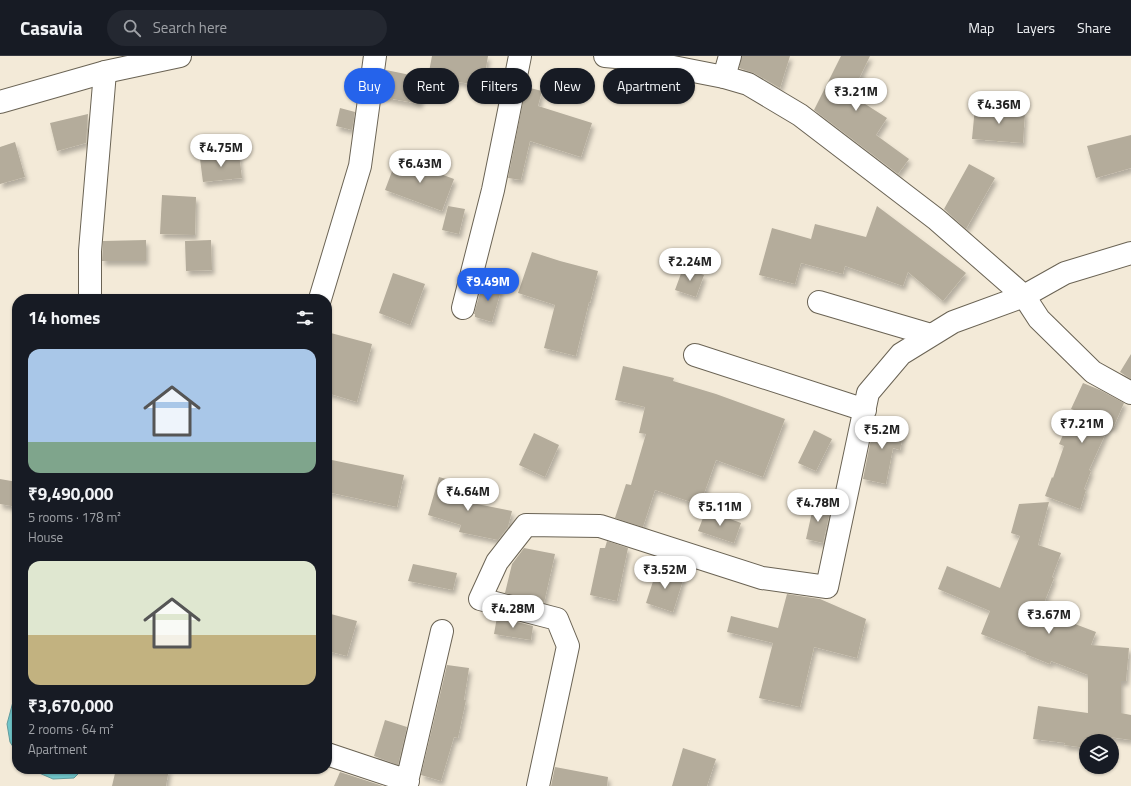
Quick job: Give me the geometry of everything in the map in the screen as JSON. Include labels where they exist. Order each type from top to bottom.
[{"type":"street","points":[[0,102],[105,72],[180,56]]},
{"type":"street","points":[[322,294],[360,166],[375,56]]},
{"type":"street","points":[[463,308],[494,183],[520,56]]},
{"type":"street","points":[[605,56],[627,58],[724,77],[748,84],[800,115],[936,219],[1024,296],[1039,319],[1092,372],[1131,393]]},
{"type":"street","points":[[724,77],[730,56]]},
{"type":"street","points":[[90,294],[90,250],[105,72]]},
{"type":"street","points":[[538,786],[568,646],[557,619],[480,599],[497,562],[526,525],[600,526],[762,578],[827,587],[868,393],[901,354],[953,322],[1024,296],[1065,273],[1131,253]]},
{"type":"street","points":[[820,302],[931,335]]},
{"type":"street","points":[[695,355],[865,410]]},
{"type":"street","points":[[332,756],[407,783],[442,631]]},
{"type":"water","points":[[12,706],[12,745],[10,742],[7,724]]},
{"type":"water","points":[[42,774],[78,774],[74,778],[53,779]]},
{"type":"building","points":[[432,56],[488,56],[486,68],[467,68],[467,83],[459,82],[459,68],[430,68]]},
{"type":"building","points":[[742,56],[790,56],[780,88],[754,73],[739,68]]},
{"type":"building","points":[[841,56],[870,56],[851,95],[887,118],[876,135],[909,159],[898,174],[814,110]]},
{"type":"building","points":[[395,72],[403,73],[403,101],[395,99]]},
{"type":"building","points":[[532,88],[540,90],[538,106],[592,123],[581,157],[530,141],[521,180],[508,178],[523,104],[532,104]]},
{"type":"building","points":[[975,107],[1025,112],[1023,143],[972,139]]},
{"type":"building","points":[[340,108],[355,112],[352,130],[336,126]]},
{"type":"building","points":[[88,114],[86,143],[57,151],[50,123]]},
{"type":"building","points":[[1131,135],[1131,168],[1096,178],[1087,146]]},
{"type":"building","points":[[15,142],[25,177],[0,184],[0,147]]},
{"type":"building","points":[[239,154],[242,178],[203,182],[200,159]]},
{"type":"building","points":[[397,158],[454,179],[442,211],[385,190]]},
{"type":"building","points":[[969,164],[995,178],[966,229],[944,209]]},
{"type":"building","points":[[162,195],[196,197],[195,235],[160,234]]},
{"type":"building","points":[[448,206],[465,209],[459,234],[442,230]]},
{"type":"building","points":[[877,206],[966,273],[943,301],[908,272],[903,286],[845,266],[843,274],[801,263],[795,284],[759,275],[772,228],[811,239],[815,224],[866,237]]},
{"type":"building","points":[[146,240],[146,261],[102,261],[103,241]]},
{"type":"building","points":[[211,240],[212,270],[186,271],[185,241]]},
{"type":"building","points":[[532,252],[598,271],[576,356],[544,348],[555,305],[518,293]]},
{"type":"building","points":[[683,268],[704,275],[696,297],[675,290]]},
{"type":"building","points":[[393,273],[425,284],[410,325],[379,313]]},
{"type":"building","points":[[483,282],[502,287],[492,322],[475,317],[474,314]]},
{"type":"building","points":[[332,333],[372,344],[357,402],[332,394]]},
{"type":"building","points":[[1131,354],[1131,379],[1120,372]]},
{"type":"building","points":[[623,366],[674,378],[673,381],[716,394],[785,419],[763,477],[716,460],[700,505],[655,490],[643,527],[615,518],[626,484],[631,485],[646,434],[639,433],[645,407],[615,400]]},
{"type":"building","points":[[1083,383],[1124,403],[1113,428],[1109,426],[1089,470],[1091,471],[1084,489],[1086,490],[1080,509],[1045,496],[1064,446],[1059,444],[1074,410],[1071,409]]},
{"type":"building","points":[[875,419],[905,426],[900,450],[893,448],[886,484],[863,479]]},
{"type":"building","points":[[814,430],[832,439],[816,471],[798,463]]},
{"type":"building","points":[[534,433],[559,445],[545,477],[519,465]]},
{"type":"building","points":[[332,460],[404,475],[397,507],[332,493]]},
{"type":"building","points":[[439,477],[467,485],[462,501],[512,511],[508,527],[498,540],[459,532],[461,525],[428,515]]},
{"type":"building","points":[[0,479],[12,481],[12,506],[0,504]]},
{"type":"building","points":[[1049,502],[1038,545],[1061,553],[1052,577],[1054,578],[1042,608],[1068,619],[1067,621],[1096,632],[1091,645],[1129,648],[1126,681],[1121,681],[1121,713],[1131,715],[1131,740],[1119,738],[1119,734],[1079,734],[1079,747],[1064,745],[1065,743],[1033,739],[1038,706],[1088,713],[1088,675],[1051,661],[1050,664],[1025,654],[1026,652],[981,634],[990,611],[938,589],[947,566],[1000,588],[1020,536],[1011,533],[1019,504]]},
{"type":"building","points":[[814,503],[831,507],[823,543],[806,539]]},
{"type":"building","points":[[706,510],[741,523],[734,543],[698,531]]},
{"type":"building","points":[[607,541],[628,548],[617,601],[590,595],[600,548],[605,548]]},
{"type":"building","points":[[524,548],[555,554],[544,603],[505,593],[512,564]]},
{"type":"building","points":[[413,564],[457,573],[453,590],[408,581]]},
{"type":"building","points":[[657,569],[684,577],[673,612],[646,603]]},
{"type":"building","points":[[787,594],[820,599],[866,619],[857,658],[814,647],[800,707],[759,698],[773,643],[727,632],[731,616],[778,628]]},
{"type":"building","points":[[332,614],[357,621],[347,656],[332,652]]},
{"type":"building","points":[[497,617],[533,626],[531,640],[494,634]]},
{"type":"building","points":[[447,665],[469,668],[464,700],[466,700],[458,738],[454,737],[441,781],[421,775]]},
{"type":"building","points":[[385,720],[407,727],[398,765],[374,756]]},
{"type":"building","points":[[683,748],[716,759],[707,786],[672,786]]},
{"type":"building","points":[[555,767],[608,777],[607,786],[551,786]]},
{"type":"building","points":[[340,772],[383,786],[334,786]]},
{"type":"building","points":[[115,774],[168,774],[166,786],[112,786]]}]
